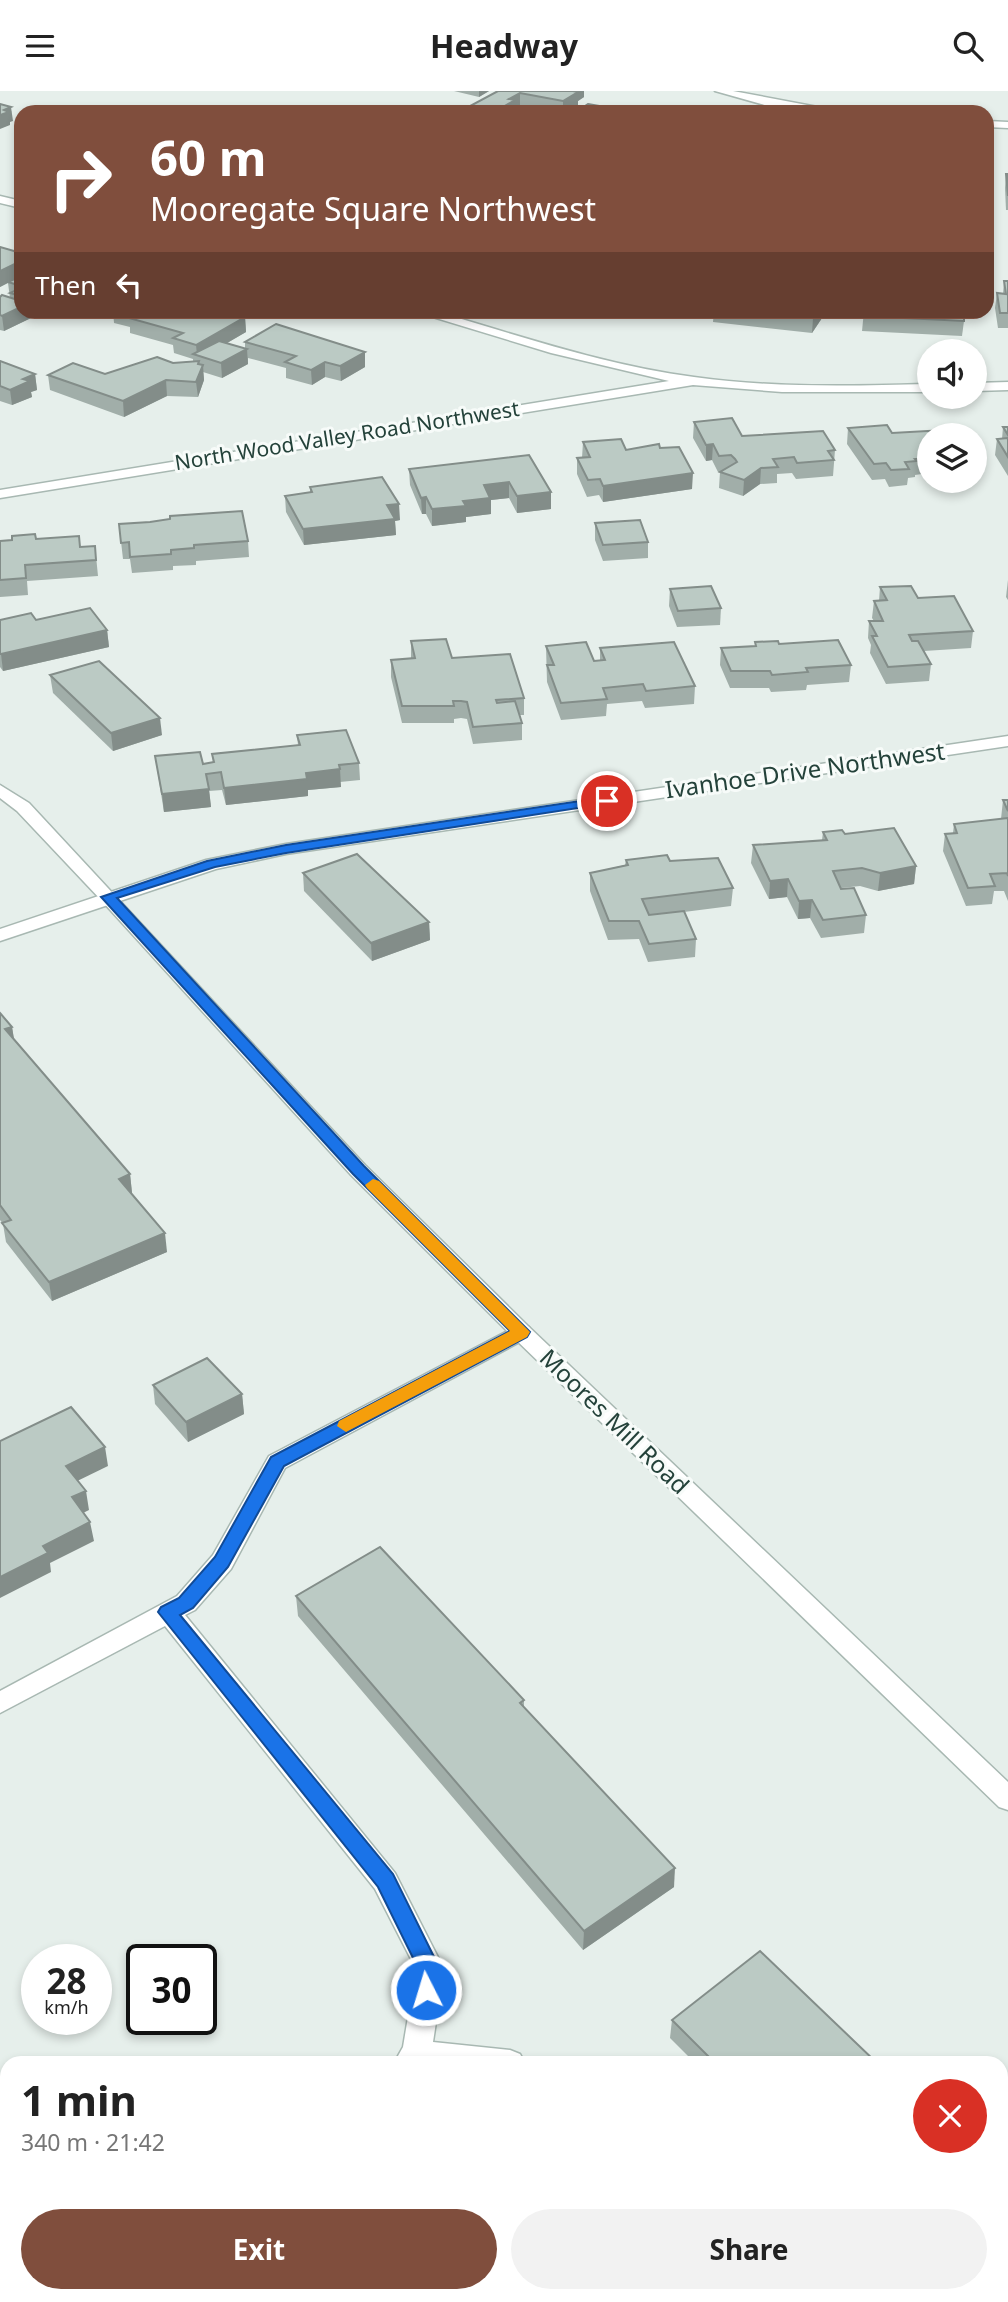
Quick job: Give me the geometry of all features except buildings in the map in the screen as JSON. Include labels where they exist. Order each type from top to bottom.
[{"type":"street","points":[[720,91],[784,105]]},
{"type":"street","points":[[448,319],[617,365],[693,381],[775,387],[917,388]]},
{"type":"street","name":"North Wood Valley Road Northwest","points":[[0,494],[693,381]]},
{"type":"street","points":[[987,387],[1008,386]]},
{"type":"street","name":"Ivanhoe Drive Northwest","points":[[0,935],[212,864],[286,849],[1008,741]]},
{"type":"street","name":"Moores Mill Road","points":[[0,790],[23,807],[108,897],[358,1170],[521,1332],[1008,1799]]},
{"type":"street","points":[[0,1703],[186,1603],[222,1562],[277,1462],[521,1332]]},
{"type":"street","points":[[167,1612],[385,1881],[429,1969],[412,2056]]},
{"type":"slow traffic","points":[[346,1426],[521,1332],[373,1185]]},
{"type":"route","points":[[426,1990],[429,1969],[385,1881],[167,1612],[186,1603],[222,1562],[277,1462],[521,1332],[358,1170],[108,897],[212,864],[286,849],[607,801]]}]
